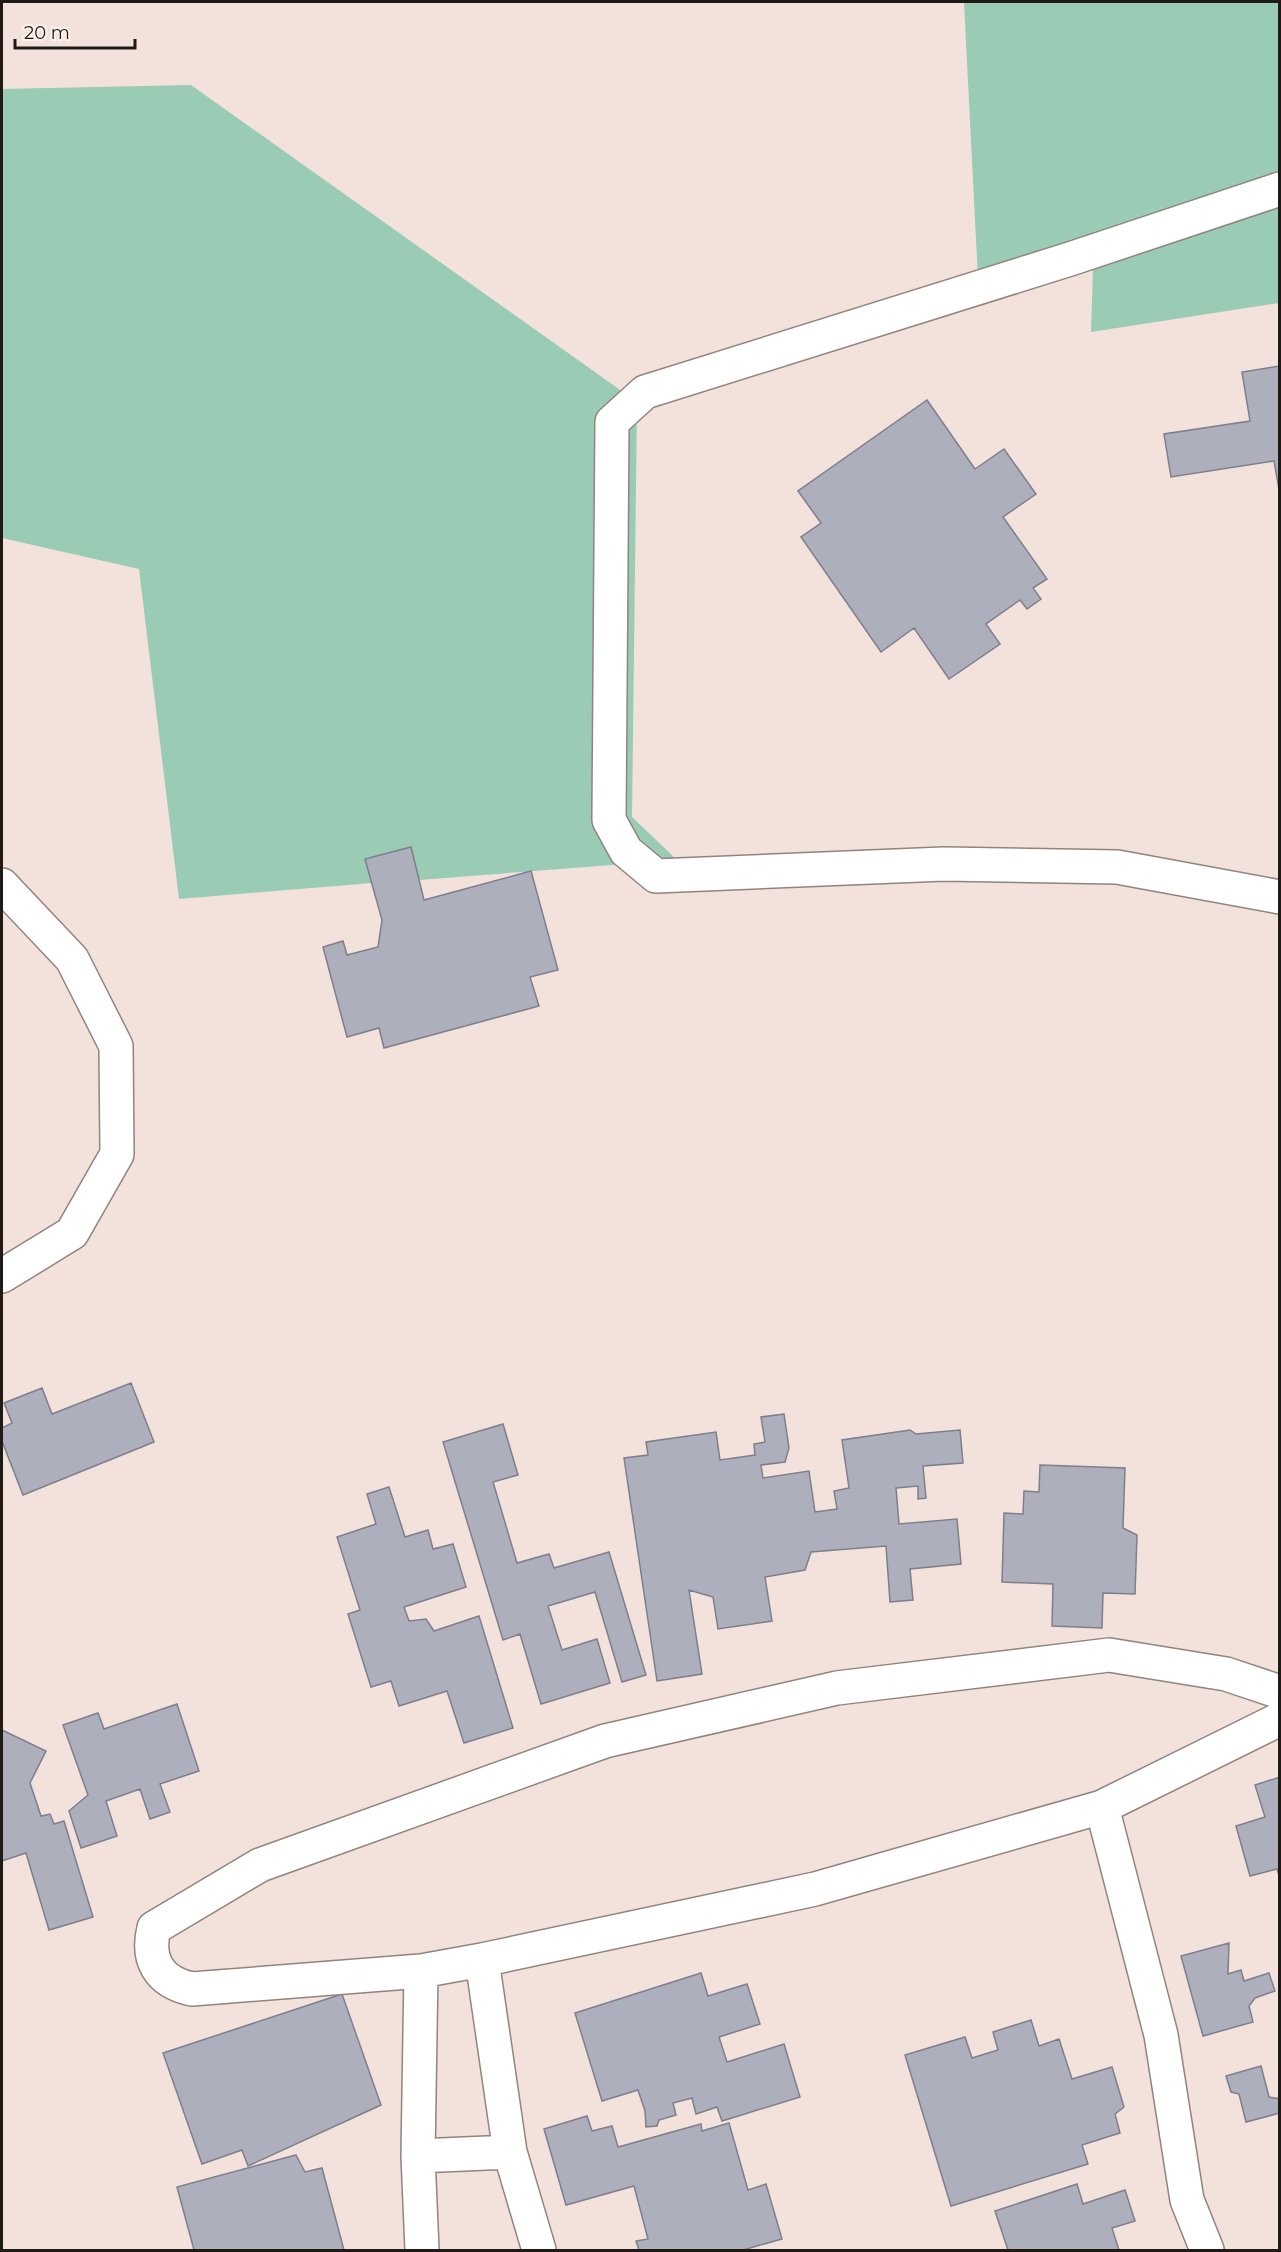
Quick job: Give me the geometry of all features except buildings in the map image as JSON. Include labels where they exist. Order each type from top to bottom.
[{"type":"street","points":[[1280,189],[1070,259],[645,392],[612,422],[609,820],[626,850],[657,876],[944,864],[1117,867],[1280,897]]},
{"type":"street","points":[[2,885],[72,959],[116,1046],[117,1142],[117,1154],[72,1233],[2,1276]]},
{"type":"street","points":[[1280,1692],[1226,1674],[1108,1654],[837,1688],[605,1741],[260,1865],[154,1928],[151,1939],[155,1964],[161,1974],[180,1986],[192,1989],[421,1971],[815,1889],[1102,1807],[1280,1719]]},
{"type":"street","points":[[1102,1807],[1161,2035],[1187,2200],[1207,2250]]},
{"type":"street","points":[[482,1960],[510,2152],[539,2250]]},
{"type":"street","points":[[421,1971],[418,2156],[422,2250]]},
{"type":"street","points":[[418,2156],[510,2152]]},
{"type":"green space","points":[[964,2],[1279,2],[1279,303],[1091,332],[1094,237],[978,279]]},
{"type":"green space","points":[[191,85],[637,402],[632,817],[677,860],[419,880],[410,847],[365,859],[372,883],[179,899],[139,569],[2,538],[2,89]]}]
